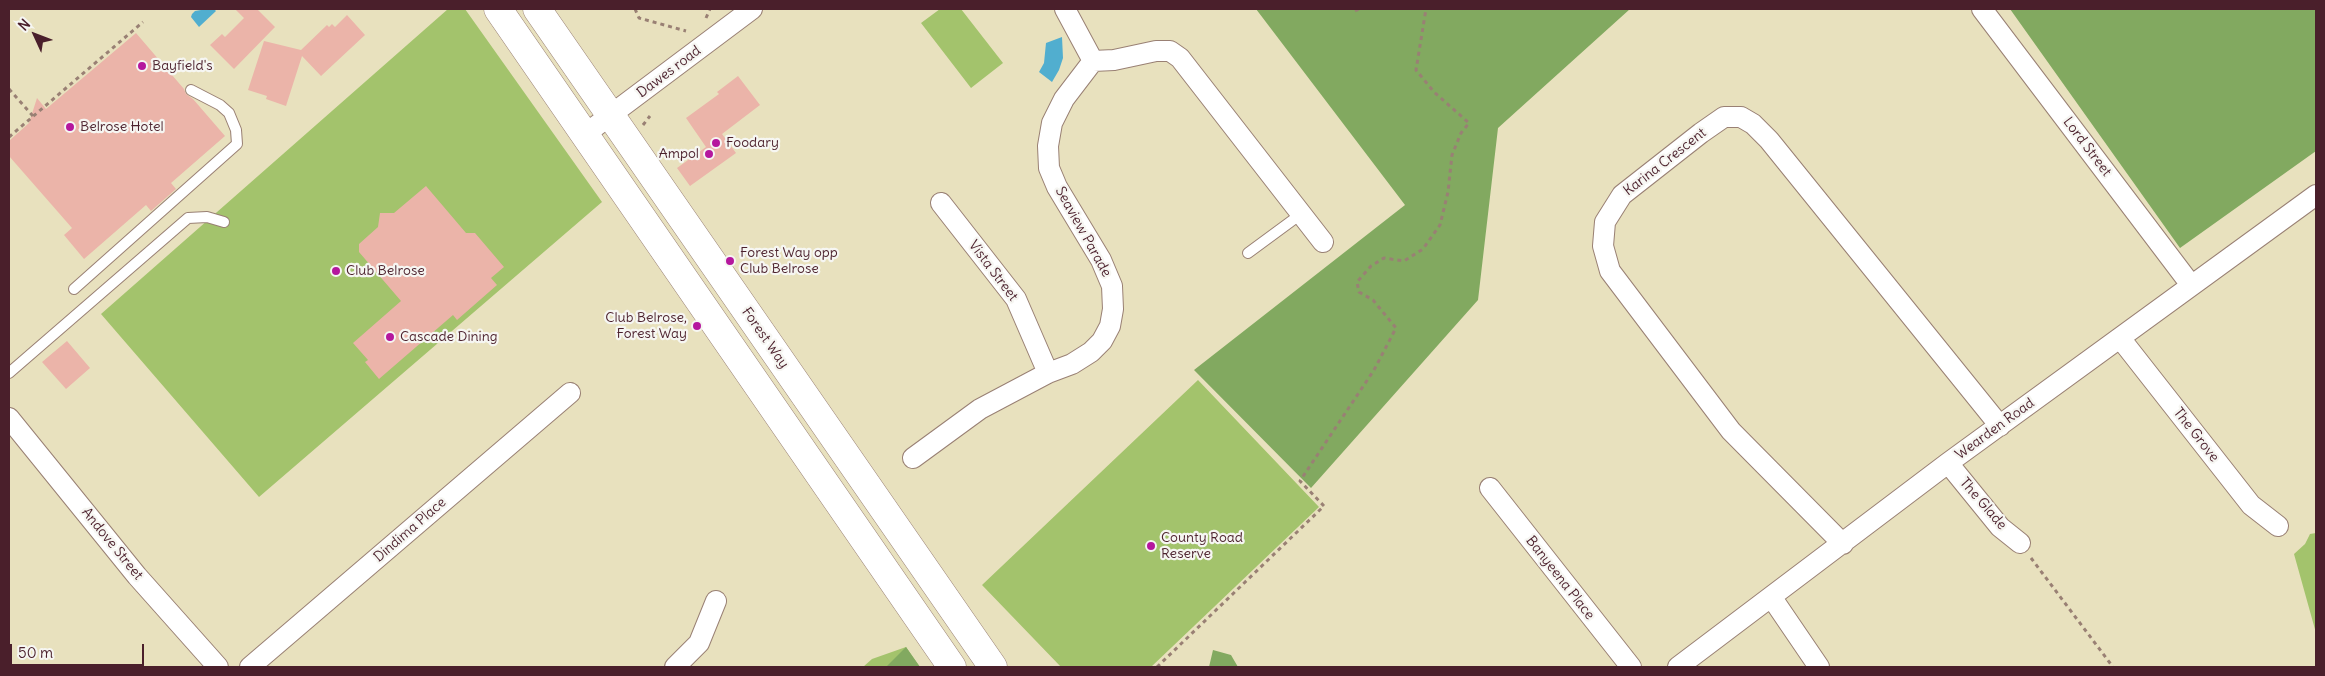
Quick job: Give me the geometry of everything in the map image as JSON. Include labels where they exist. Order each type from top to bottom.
[{"type":"main road","points":[[498,9],[952,667]]},
{"type":"main road","name":"Forest Way","points":[[537,9],[993,667]]},
{"type":"street","name":"Dawes road","points":[[584,135],[752,9]]},
{"type":"street","points":[[1065,9],[1092,61],[1114,60],[1156,51],[1170,51],[1180,58],[1323,242]]},
{"type":"street","name":"Lord Street","points":[[1982,9],[2191,285]]},
{"type":"street","name":"Seaview Parade","points":[[913,458],[980,409],[1048,373],[1072,364],[1102,341],[1110,326],[1113,309],[1112,286],[1102,260],[1057,187],[1049,168],[1048,146],[1052,124],[1064,99],[1092,61]]},
{"type":"street","name":"Karina Crescent","points":[[1843,544],[1731,430],[1610,271],[1603,246],[1605,222],[1622,195],[1701,132],[1724,117],[1741,117],[1753,124],[1769,140],[2000,426]]},
{"type":"street","name":"Wearden Road","points":[[1678,667],[1772,598],[1948,463],[2316,195]]},
{"type":"street","name":"Vista Street","points":[[941,203],[1016,299],[1048,373]]},
{"type":"street","name":"The Grove","points":[[2120,338],[2251,505],[2278,526]]},
{"type":"street","name":"Dindima Place","points":[[250,667],[570,393]]},
{"type":"street","name":"Andove Street","points":[[9,418],[138,576],[218,667]]},
{"type":"street","name":"The Glade","points":[[1948,463],[2000,526],[2020,543]]},
{"type":"street","name":"Banyeena Place","points":[[1490,488],[1631,667]]},
{"type":"street","points":[[1772,598],[1819,667]]},
{"type":"street","points":[[675,667],[699,643],[716,601]]},
{"type":"lane","points":[[74,289],[237,144],[236,130],[229,114],[220,105],[191,90]]},
{"type":"lane","points":[[1248,253],[1301,214]]},
{"type":"lane","points":[[9,373],[188,218],[206,217],[224,222]]},
{"type":"path","points":[[635,9],[639,18],[686,31]]},
{"type":"path","points":[[706,18],[710,9]]},
{"type":"path","points":[[1157,667],[1324,506],[1300,481],[1374,370],[1396,328],[1372,300],[1359,292],[1357,282],[1371,266],[1384,258],[1404,261],[1423,249],[1440,225],[1448,192],[1452,155],[1461,133],[1469,123],[1434,92],[1416,70],[1426,9]]},
{"type":"path","points":[[9,137],[143,22]]},
{"type":"path","points":[[9,89],[33,116]]},
{"type":"path","points":[[2020,543],[2113,667]]},
{"type":"green space","name":"Club Belrose","points":[[448,9],[465,9],[602,202],[259,497],[101,314]]},
{"type":"green space","points":[[940,9],[961,9],[1003,63],[971,88],[921,23]]},
{"type":"green space","points":[[1256,9],[1630,9],[1498,128],[1478,300],[1311,488],[1194,370],[1405,205]]},
{"type":"green space","points":[[2010,9],[2316,9],[2316,151],[2180,248]]},
{"type":"green space","name":"County Road Reserve","points":[[1198,380],[1319,507],[1151,667],[1061,667],[982,585]]},
{"type":"green space","points":[[2316,533],[2316,633],[2294,554],[2305,544],[2310,534]]},
{"type":"green space","points":[[906,647],[920,667],[863,667],[872,659]]},
{"type":"green space","points":[[906,647],[920,667],[886,667]]},
{"type":"green space","points":[[1213,650],[1231,655],[1238,667],[1209,667]]},
{"type":"water","points":[[214,9],[216,11],[199,27],[191,17],[192,14],[195,11]]},
{"type":"water","points":[[1062,37],[1063,58],[1052,82],[1039,72],[1044,63],[1046,43]]},
{"type":"building","points":[[235,9],[257,9],[275,27],[234,69],[210,45],[222,34],[225,37],[244,18]]},
{"type":"building","points":[[347,15],[365,35],[321,76],[302,56],[286,106],[266,99],[267,96],[248,90],[264,41],[301,50],[327,25],[329,27],[332,24],[335,27]]},
{"type":"building","points":[[136,33],[184,89],[186,94],[193,99],[225,136],[171,183],[176,189],[151,211],[146,205],[84,259],[64,235],[72,228],[9,156],[9,141],[29,123],[37,98],[46,109]]},
{"type":"building","points":[[738,76],[760,105],[722,134],[736,153],[690,186],[677,168],[706,147],[686,118],[719,94],[717,92]]},
{"type":"building","points":[[426,186],[466,233],[475,233],[504,267],[491,278],[497,285],[457,320],[453,315],[379,379],[365,362],[368,360],[353,343],[401,301],[359,252],[359,244],[378,227],[380,213],[394,213]]},
{"type":"building","points":[[67,341],[90,368],[66,389],[42,362]]},
{"type":"place","name":"Bayfield's","points":[[142,66]]},
{"type":"place","name":"Belrose Hotel","points":[[70,127]]},
{"type":"place","name":"Foodary","points":[[716,143]]},
{"type":"place","name":"Ampol","points":[[709,154]]},
{"type":"place","name":"Forest Way opp Club Belrose","points":[[730,261]]},
{"type":"place","name":"Club Belrose","points":[[336,271]]},
{"type":"place","name":"Club Belrose, Forest Way","points":[[697,326]]},
{"type":"place","name":"Cascade Dining","points":[[390,337]]},
{"type":"place","name":"County Road Reserve","points":[[1151,546]]}]
